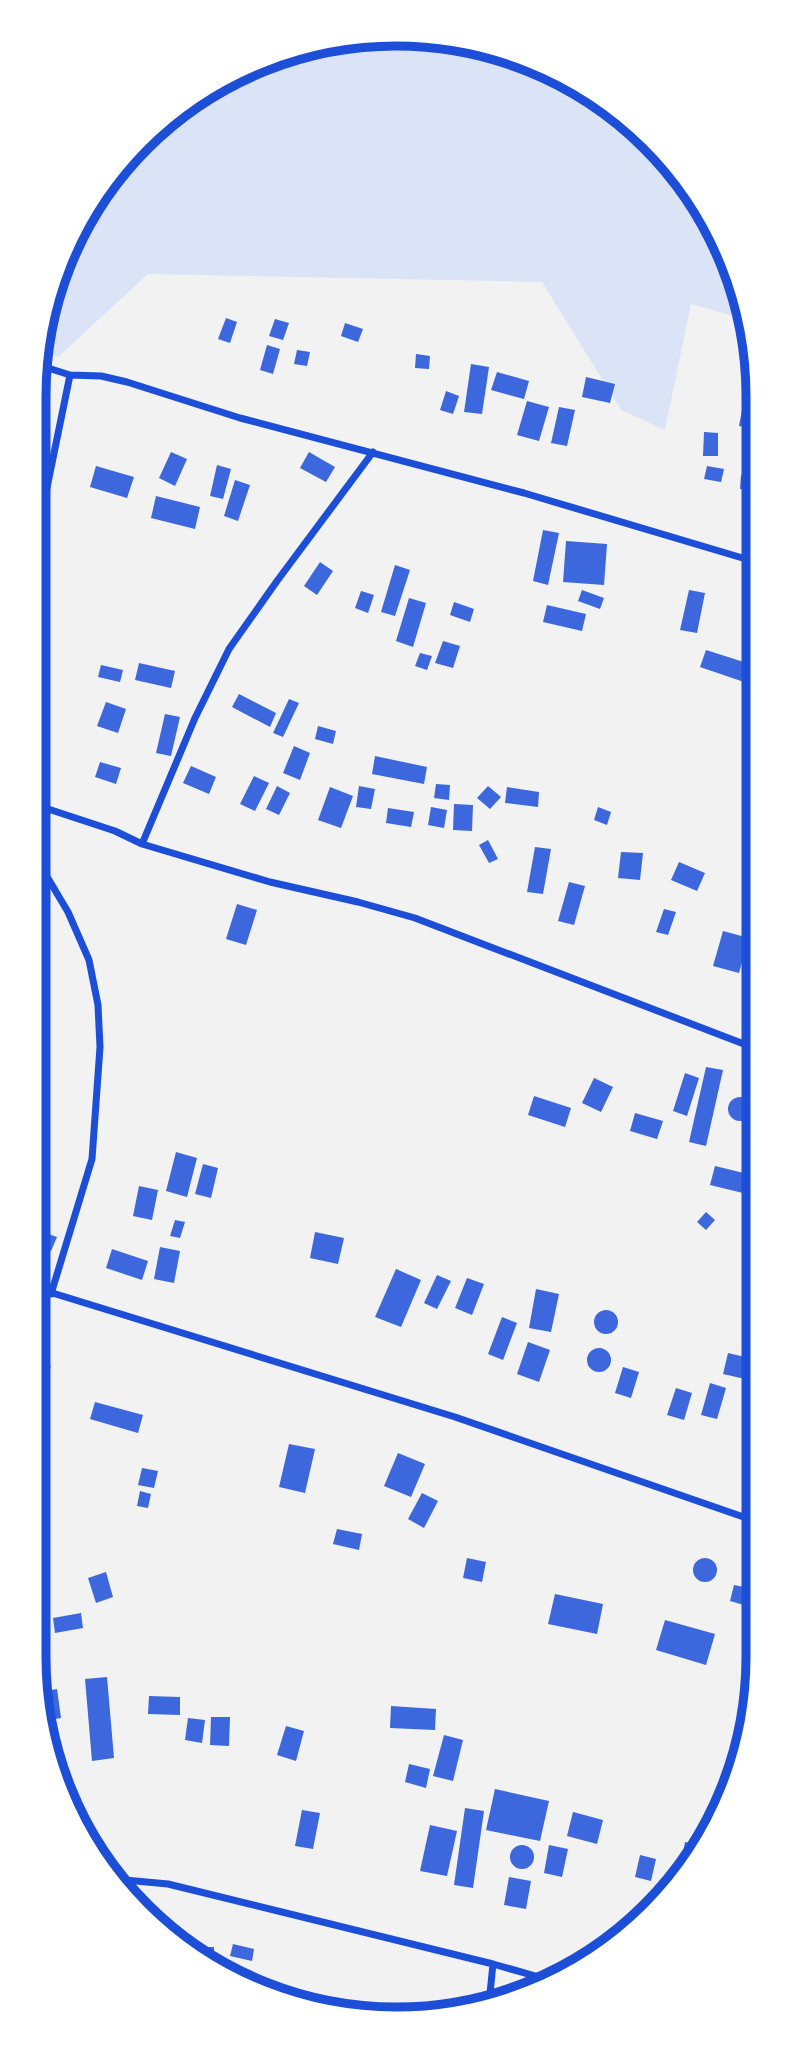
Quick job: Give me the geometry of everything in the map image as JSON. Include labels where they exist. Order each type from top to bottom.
[{"type":"street","points":[[47,367],[70,375],[101,376],[127,382],[240,418],[524,493],[746,559]]},
{"type":"street","points":[[46,492],[70,375]]},
{"type":"street","points":[[142,844],[195,718],[229,649],[373,452]]},
{"type":"street","points":[[46,808],[115,831],[142,844],[270,882],[415,918],[746,1045]]},
{"type":"street","points":[[46,875],[68,912],[89,960],[99,1005],[100,1046],[92,1159],[51,1294]]},
{"type":"street","points":[[46,1292],[455,1417],[746,1518]]},
{"type":"street","points":[[127,1880],[168,1884],[537,1977]]},
{"type":"street","points":[[490,1994],[493,1964]]},
{"type":"shaded area","points":[[373,46],[442,48],[487,57],[530,72],[571,92],[609,118],[660,165],[700,221],[720,262],[738,317],[691,304],[665,430],[621,410],[542,282],[148,274],[58,357],[48,350],[57,305],[72,262],[105,201],[148,148],[201,105],[262,72],[305,57]]},
{"type":"building","points":[[226,318],[237,322],[230,343],[218,339]]},
{"type":"building","points":[[275,319],[289,323],[283,340],[269,336]]},
{"type":"building","points":[[345,323],[363,329],[358,342],[341,336]]},
{"type":"building","points":[[267,345],[280,349],[273,374],[260,370]]},
{"type":"building","points":[[297,350],[310,352],[307,366],[294,364]]},
{"type":"building","points":[[416,354],[430,356],[429,369],[415,368]]},
{"type":"building","points":[[471,364],[489,367],[482,414],[464,412]]},
{"type":"building","points":[[497,372],[529,381],[524,399],[491,390]]},
{"type":"building","points":[[586,377],[615,384],[610,403],[582,397]]},
{"type":"building","points":[[446,391],[459,396],[453,414],[440,410]]},
{"type":"building","points":[[527,401],[549,407],[539,441],[517,435]]},
{"type":"building","points":[[743,405],[746,406],[746,427],[739,426]]},
{"type":"building","points":[[559,407],[575,410],[567,446],[551,443]]},
{"type":"building","points":[[704,432],[718,433],[718,456],[703,456]]},
{"type":"building","points":[[171,452],[187,459],[175,486],[159,478]]},
{"type":"building","points":[[309,452],[335,467],[326,482],[300,468]]},
{"type":"building","points":[[217,465],[231,469],[223,499],[210,496]]},
{"type":"building","points":[[96,466],[134,477],[127,498],[90,487]]},
{"type":"building","points":[[707,466],[724,469],[721,482],[704,479]]},
{"type":"building","points":[[741,475],[746,475],[746,489],[740,489]]},
{"type":"building","points":[[235,480],[250,485],[238,521],[224,516]]},
{"type":"building","points":[[156,496],[200,507],[195,529],[151,518]]},
{"type":"building","points":[[543,530],[559,533],[548,585],[533,581]]},
{"type":"building","points":[[566,541],[607,544],[604,585],[563,582]]},
{"type":"building","points":[[320,562],[333,571],[317,595],[304,586]]},
{"type":"building","points":[[395,565],[410,570],[395,616],[381,612]]},
{"type":"building","points":[[582,590],[604,598],[600,609],[578,601]]},
{"type":"building","points":[[689,590],[705,593],[697,633],[680,630]]},
{"type":"building","points":[[361,591],[374,595],[368,613],[355,608]]},
{"type":"building","points":[[409,598],[426,603],[413,647],[396,641]]},
{"type":"building","points":[[454,602],[474,609],[470,622],[450,615]]},
{"type":"building","points":[[547,605],[586,614],[582,631],[543,622]]},
{"type":"building","points":[[443,641],[460,646],[453,668],[435,663]]},
{"type":"building","points":[[706,650],[746,663],[746,676],[744,682],[700,667]]},
{"type":"building","points":[[420,653],[432,656],[427,670],[415,666]]},
{"type":"building","points":[[139,663],[175,671],[171,688],[135,680]]},
{"type":"building","points":[[101,665],[123,670],[120,682],[98,677]]},
{"type":"building","points":[[239,694],[276,713],[270,727],[232,707]]},
{"type":"building","points":[[289,699],[299,703],[283,737],[273,733]]},
{"type":"building","points":[[106,702],[126,709],[118,733],[97,726]]},
{"type":"building","points":[[165,714],[180,717],[171,756],[156,753]]},
{"type":"building","points":[[318,726],[336,731],[333,744],[315,739]]},
{"type":"building","points":[[294,746],[310,753],[300,780],[283,773]]},
{"type":"building","points":[[375,756],[427,767],[424,784],[372,774]]},
{"type":"building","points":[[100,762],[121,768],[116,784],[95,777]]},
{"type":"building","points":[[191,766],[216,777],[209,794],[183,783]]},
{"type":"building","points":[[254,776],[269,783],[255,811],[240,804]]},
{"type":"building","points":[[436,784],[450,785],[449,800],[434,798]]},
{"type":"building","points":[[277,786],[290,793],[279,815],[266,809]]},
{"type":"building","points":[[359,786],[375,789],[371,809],[356,807]]},
{"type":"building","points":[[488,786],[501,797],[490,809],[477,798]]},
{"type":"building","points":[[330,787],[353,796],[341,828],[318,820]]},
{"type":"building","points":[[507,787],[539,792],[538,807],[505,803]]},
{"type":"building","points":[[454,804],[473,805],[472,831],[453,830]]},
{"type":"building","points":[[431,807],[447,810],[444,828],[428,825]]},
{"type":"building","points":[[598,807],[611,812],[607,825],[594,820]]},
{"type":"building","points":[[388,808],[414,812],[411,827],[386,823]]},
{"type":"building","points":[[488,840],[498,859],[489,863],[479,845]]},
{"type":"building","points":[[535,847],[551,849],[543,894],[527,892]]},
{"type":"building","points":[[621,852],[643,853],[640,880],[618,878]]},
{"type":"building","points":[[679,862],[705,873],[697,891],[671,880]]},
{"type":"building","points":[[569,882],[585,886],[574,925],[558,921]]},
{"type":"building","points":[[237,904],[257,910],[246,945],[226,939]]},
{"type":"building","points":[[664,909],[676,912],[668,935],[656,932]]},
{"type":"building","points":[[723,931],[746,937],[746,948],[739,973],[713,966]]},
{"type":"building","points":[[706,1067],[723,1070],[706,1146],[689,1142]]},
{"type":"building","points":[[685,1073],[699,1078],[687,1116],[673,1111]]},
{"type":"building","points":[[594,1078],[613,1087],[601,1112],[582,1103]]},
{"type":"building","points":[[534,1096],[571,1108],[565,1127],[528,1115]]},
{"type":"building","points":[[736,1098],[744,1098],[746,1118],[736,1120],[729,1113],[729,1105]]},
{"type":"building","points":[[635,1113],[663,1121],[657,1139],[630,1131]]},
{"type":"building","points":[[176,1152],[197,1158],[187,1197],[166,1191]]},
{"type":"building","points":[[203,1164],[218,1168],[211,1198],[195,1194]]},
{"type":"building","points":[[715,1166],[746,1174],[746,1194],[710,1185]]},
{"type":"building","points":[[139,1186],[158,1190],[152,1220],[133,1216]]},
{"type":"building","points":[[706,1212],[715,1220],[706,1230],[697,1222]]},
{"type":"building","points":[[175,1220],[185,1222],[180,1238],[170,1236]]},
{"type":"building","points":[[315,1232],[344,1238],[338,1264],[310,1258]]},
{"type":"building","points":[[46,1233],[57,1237],[51,1251],[46,1249]]},
{"type":"building","points":[[160,1247],[180,1251],[174,1283],[154,1279]]},
{"type":"building","points":[[112,1249],[148,1261],[142,1280],[106,1268]]},
{"type":"building","points":[[396,1269],[421,1280],[401,1327],[375,1317]]},
{"type":"building","points":[[437,1275],[451,1281],[437,1309],[424,1303]]},
{"type":"building","points":[[467,1278],[484,1284],[472,1315],[455,1308]]},
{"type":"building","points":[[536,1289],[559,1294],[551,1332],[529,1328]]},
{"type":"building","points":[[606,1310],[614,1314],[618,1322],[614,1330],[606,1334],[598,1330],[594,1322],[598,1314]]},
{"type":"building","points":[[502,1317],[517,1323],[503,1360],[488,1354]]},
{"type":"building","points":[[528,1342],[550,1350],[539,1382],[517,1374]]},
{"type":"building","points":[[599,1348],[607,1352],[611,1360],[607,1368],[599,1372],[591,1368],[587,1360],[591,1352]]},
{"type":"building","points":[[728,1353],[746,1357],[746,1379],[723,1374]]},
{"type":"building","points":[[46,1364],[51,1366],[46,1377]]},
{"type":"building","points":[[623,1367],[639,1372],[631,1398],[615,1393]]},
{"type":"building","points":[[710,1383],[726,1388],[717,1419],[701,1415]]},
{"type":"building","points":[[676,1388],[692,1393],[684,1420],[667,1415]]},
{"type":"building","points":[[95,1402],[143,1415],[138,1433],[90,1419]]},
{"type":"building","points":[[289,1444],[315,1449],[305,1493],[279,1487]]},
{"type":"building","points":[[398,1453],[425,1464],[411,1497],[384,1486]]},
{"type":"building","points":[[142,1468],[158,1471],[154,1488],[138,1485]]},
{"type":"building","points":[[140,1491],[151,1494],[148,1508],[137,1506]]},
{"type":"building","points":[[422,1493],[438,1501],[424,1528],[408,1519]]},
{"type":"building","points":[[337,1529],[362,1534],[359,1550],[333,1544]]},
{"type":"building","points":[[467,1558],[486,1562],[482,1582],[463,1578]]},
{"type":"building","points":[[705,1558],[713,1562],[717,1570],[713,1578],[705,1582],[697,1578],[693,1570],[697,1562]]},
{"type":"building","points":[[106,1572],[113,1597],[96,1603],[88,1578]]},
{"type":"building","points":[[734,1585],[746,1587],[744,1605],[730,1601]]},
{"type":"building","points":[[555,1594],[603,1604],[597,1634],[548,1624]]},
{"type":"building","points":[[81,1613],[83,1628],[55,1633],[53,1618]]},
{"type":"building","points":[[665,1620],[715,1634],[706,1665],[656,1650]]},
{"type":"building","points":[[107,1677],[114,1758],[92,1761],[85,1679]]},
{"type":"building","points":[[57,1689],[61,1718],[51,1720],[47,1691]]},
{"type":"building","points":[[149,1696],[180,1697],[180,1715],[148,1714]]},
{"type":"building","points":[[391,1706],[436,1709],[435,1730],[390,1728]]},
{"type":"building","points":[[211,1717],[230,1717],[229,1746],[210,1745]]},
{"type":"building","points":[[188,1718],[205,1720],[202,1743],[185,1740]]},
{"type":"building","points":[[286,1726],[304,1731],[296,1761],[277,1755]]},
{"type":"building","points":[[444,1735],[463,1740],[453,1781],[433,1776]]},
{"type":"building","points":[[409,1764],[430,1769],[426,1788],[405,1782]]},
{"type":"building","points":[[495,1789],[549,1801],[540,1841],[486,1830]]},
{"type":"building","points":[[465,1808],[484,1811],[473,1888],[454,1885]]},
{"type":"building","points":[[302,1810],[320,1813],[313,1849],[295,1846]]},
{"type":"building","points":[[573,1812],[603,1820],[597,1844],[567,1836]]},
{"type":"building","points":[[430,1825],[457,1831],[447,1876],[420,1871]]},
{"type":"building","points":[[685,1842],[692,1843],[687,1851],[682,1858]]},
{"type":"building","points":[[522,1845],[530,1849],[534,1857],[530,1865],[522,1869],[514,1865],[510,1857],[514,1849]]},
{"type":"building","points":[[549,1845],[568,1849],[562,1877],[544,1873]]},
{"type":"building","points":[[640,1855],[656,1859],[651,1881],[635,1877]]},
{"type":"building","points":[[509,1877],[531,1881],[526,1909],[504,1905]]},
{"type":"building","points":[[233,1944],[254,1949],[252,1961],[230,1956]]},
{"type":"building","points":[[201,1947],[214,1947],[214,1955]]}]
